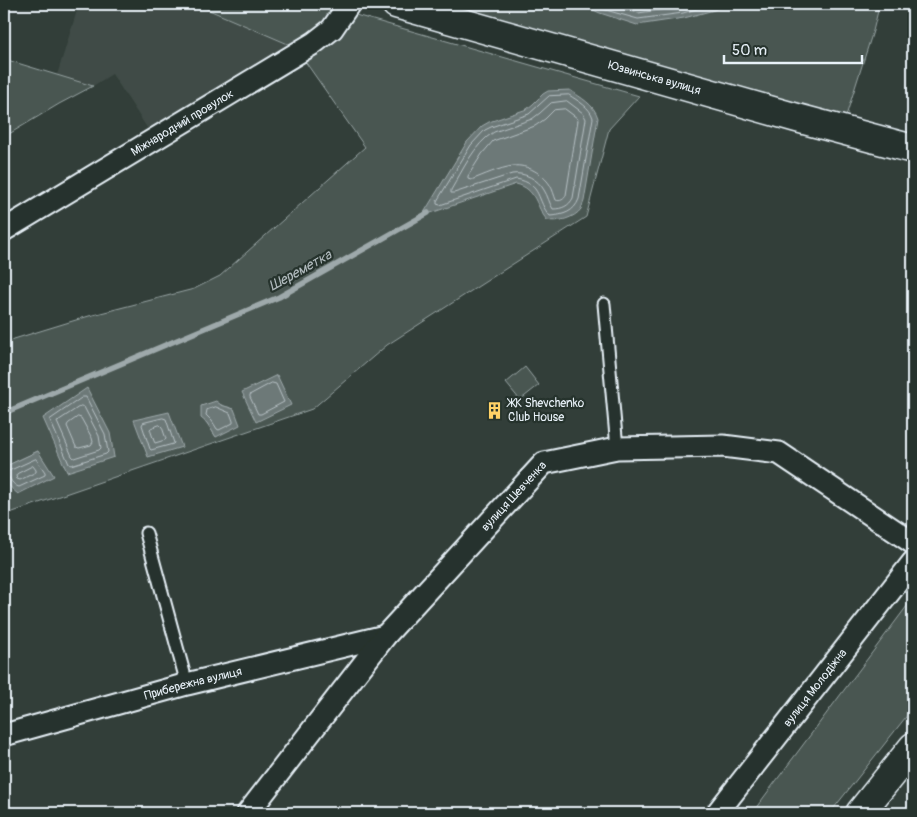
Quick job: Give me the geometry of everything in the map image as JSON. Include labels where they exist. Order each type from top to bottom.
[{"type":"main road","name":"Юзвинська вулиця","points":[[396,4],[442,11],[797,118],[913,149]]},
{"type":"main road","points":[[860,813],[913,747]]},
{"type":"street","name":"Міжнародний провулок","points":[[4,230],[314,44],[332,29],[349,4]]},
{"type":"street","name":"вулиця Шевченка","points":[[248,813],[385,636],[544,463],[617,448],[723,446],[779,453],[913,542]]},
{"type":"street","name":"вулиця Молодіжна","points":[[717,813],[913,562]]},
{"type":"street","name":"Прибережна вулиця","points":[[4,735],[187,684],[385,636]]},
{"type":"lane","points":[[604,304],[617,448]]},
{"type":"lane","points":[[146,533],[187,684]]},
{"type":"shaded area","points":[[79,4],[195,4],[295,47],[151,134],[112,74],[93,86],[57,75]]},
{"type":"shaded area","points":[[195,4],[317,4],[639,96],[609,129],[586,217],[387,345],[312,409],[4,515],[4,474],[8,486],[38,451],[4,467],[4,345],[14,339],[89,316],[194,289],[220,276],[365,147],[295,47]],"holes":[[[216,402],[234,409],[216,437],[207,423]]]},
{"type":"shaded area","points":[[442,4],[878,4],[878,11],[846,116],[640,67]]},
{"type":"shaded area","points":[[4,59],[93,86],[4,137]]},
{"type":"shaded area","points":[[525,367],[539,385],[520,400],[506,383]]},
{"type":"shaded area","points":[[913,598],[913,708],[830,813],[752,813]]},
{"type":"water","points":[[579,4],[726,4],[714,10],[684,18],[637,25]]},
{"type":"water","points":[[570,90],[590,105],[598,118],[584,201],[581,209],[575,215],[556,221],[547,220],[532,194],[523,186],[516,184],[422,216],[467,142],[482,126],[527,109],[548,91]]},
{"type":"water","points":[[277,375],[291,405],[256,422],[242,392]]},
{"type":"water","points":[[87,388],[110,433],[114,457],[67,472],[43,418]]},
{"type":"water","points":[[216,401],[221,405],[234,409],[240,425],[216,437],[207,423],[201,418],[201,406]]},
{"type":"water","points":[[169,412],[182,447],[148,457],[134,420]]},
{"type":"water","points":[[38,451],[54,476],[18,494],[7,483],[4,467]]},
{"type":"waterway","name":"Шереметка","points":[[4,413],[279,297],[428,213]]},
{"type":"place","name":"ЖК Shevchenko Club House","points":[[494,410]]}]
